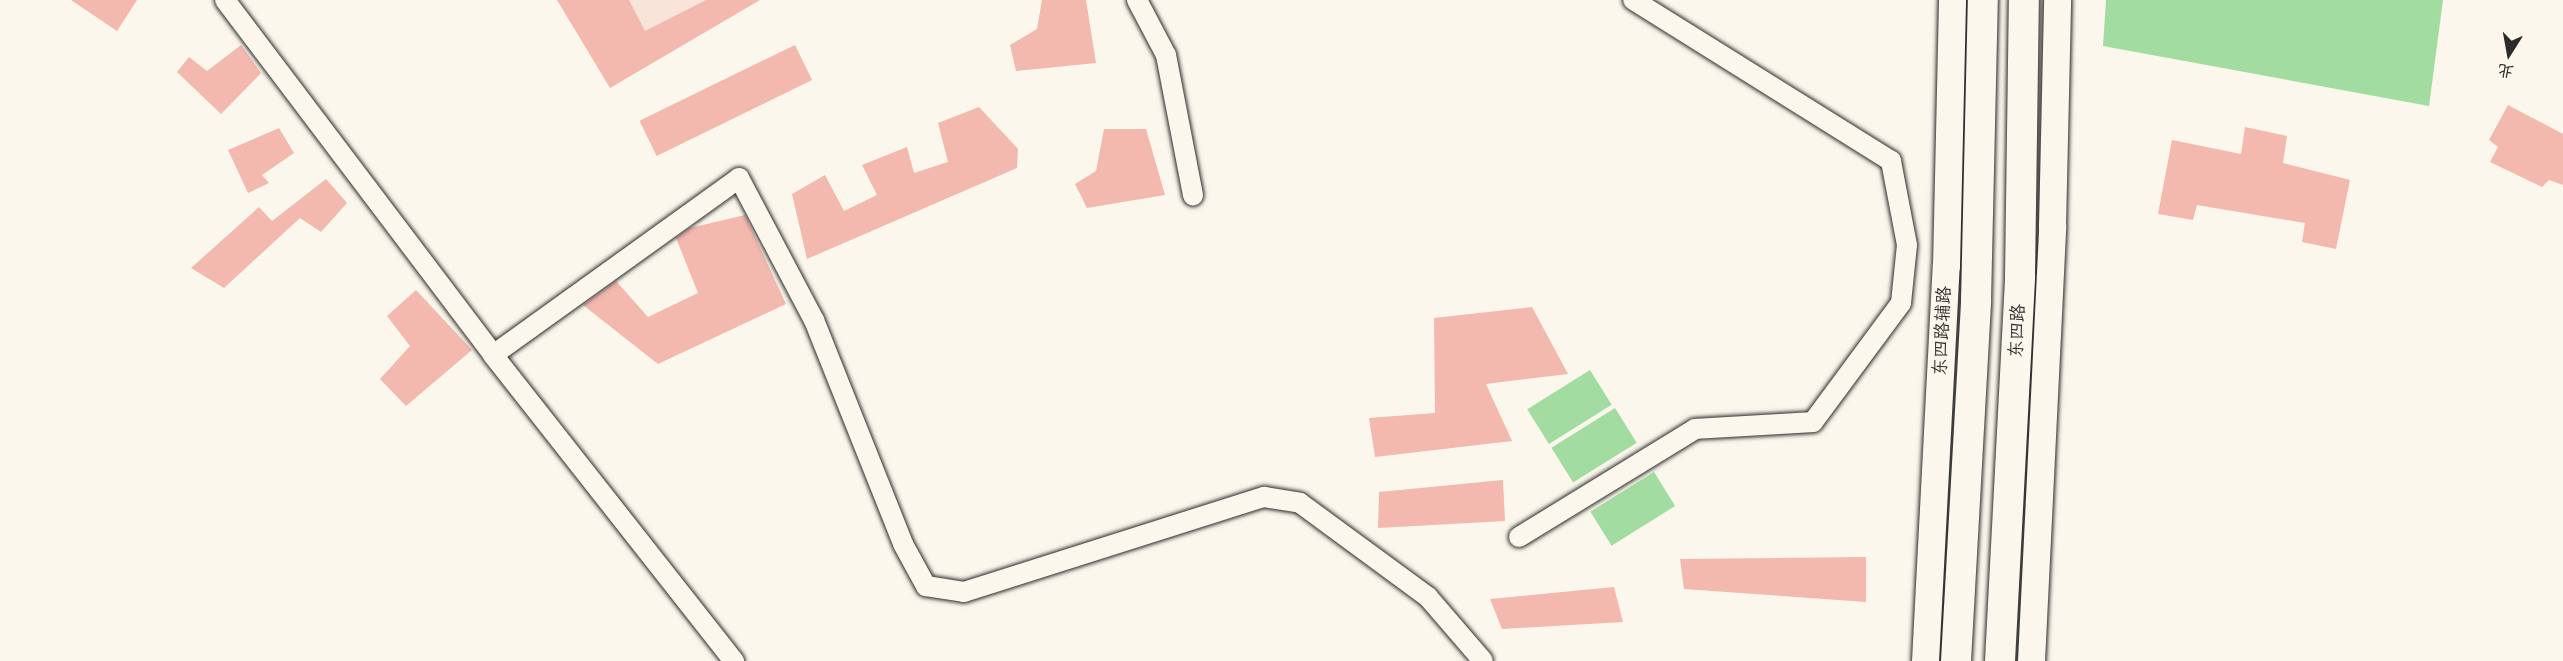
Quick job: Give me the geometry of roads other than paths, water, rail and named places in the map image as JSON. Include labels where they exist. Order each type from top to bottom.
[{"type":"main road","name":"东四路辅路","points":[[1925,661],[1946,266],[1952,0]]},
{"type":"main road","points":[[1956,661],[1976,302],[1983,0]]},
{"type":"main road","name":"东四路","points":[[2000,661],[2020,277],[2024,0]]},
{"type":"main road","points":[[2031,661],[2051,260],[2056,0]]},
{"type":"street","points":[[225,0],[493,355],[734,661]]},
{"type":"street","points":[[1137,0],[1166,55],[1193,195]]},
{"type":"street","points":[[1519,537],[1695,429],[1814,422],[1901,303],[1907,246],[1891,161],[1633,0]]},
{"type":"street","points":[[493,355],[739,178],[814,320],[903,544],[926,586],[964,592],[1264,497],[1300,503],[1428,597],[1483,661]]}]
